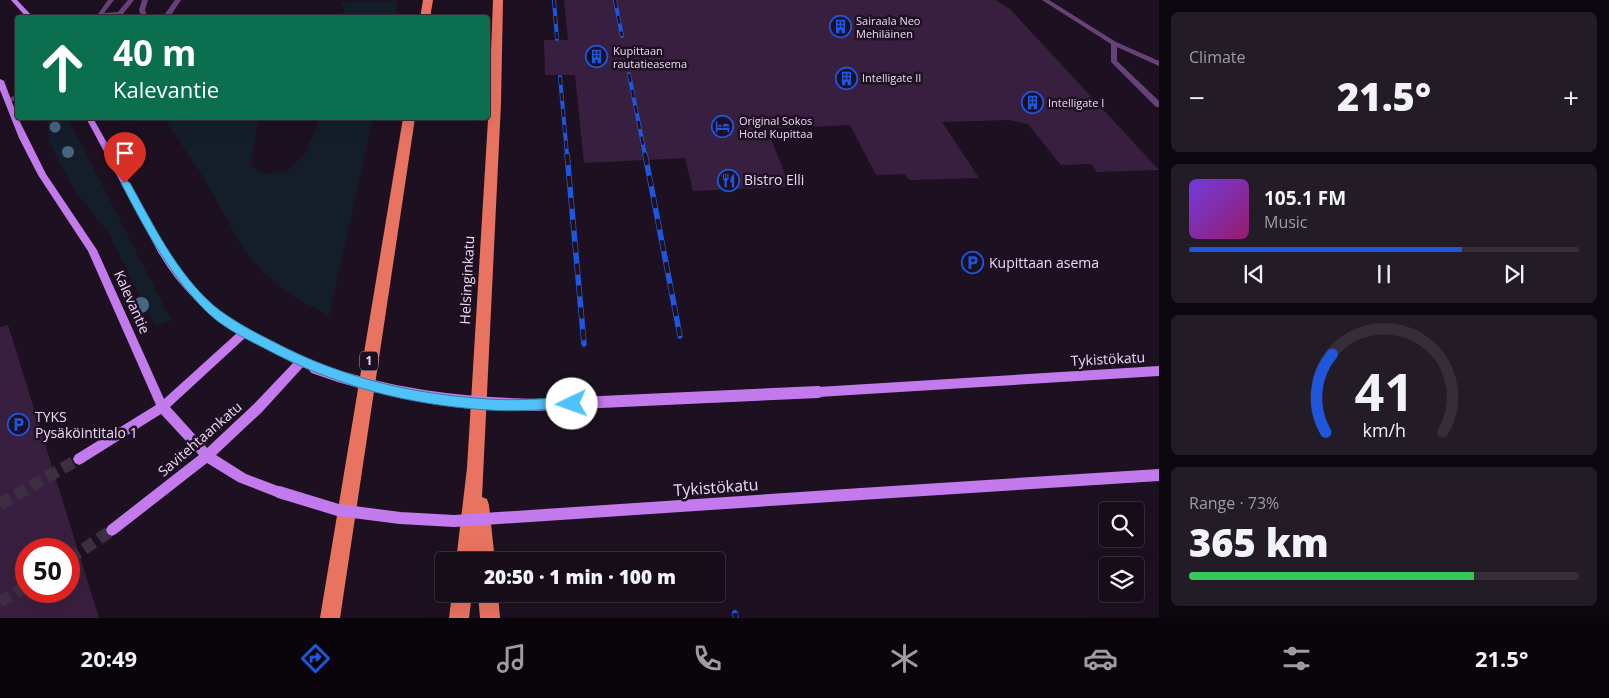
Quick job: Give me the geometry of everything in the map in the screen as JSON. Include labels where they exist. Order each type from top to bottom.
[{"type":"highway","points":[[426,15],[428,0]]},
{"type":"highway","name":"Helsinginkatu","points":[[467,552],[476,468],[495,103],[498,0]]},
{"type":"highway","name":"1","points":[[330,614],[409,120]]},
{"type":"highway","points":[[476,468],[484,552]]},
{"type":"highway","points":[[459,618],[461,602]]},
{"type":"highway","points":[[489,602],[490,618]]},
{"type":"main road","points":[[14,0],[28,15]]},
{"type":"main road","name":"Kalevantie","points":[[0,81],[14,99]]},
{"type":"main road","name":"Kalevantie","points":[[19,120],[23,138],[42,175],[92,250],[162,407],[207,456],[242,478],[279,492]]},
{"type":"main road","points":[[91,120],[163,252],[175,270],[209,308],[245,332],[301,362]]},
{"type":"main road","points":[[79,459],[162,407],[245,332]]},
{"type":"main road","name":"Tykistökatu","points":[[301,362],[364,385],[410,395],[490,404],[534,405],[818,392],[1159,371]]},
{"type":"main road","name":"Savitehtaankatu","points":[[112,530],[207,456],[258,408],[301,362]]},
{"type":"main road","name":"Tykistökatu","points":[[279,492],[338,510],[400,518],[454,521],[1159,475]]},
{"type":"street","points":[[100,15],[111,0]]},
{"type":"street","points":[[123,15],[131,0]]},
{"type":"street","points":[[144,15],[142,10],[145,0]]},
{"type":"street","points":[[168,15],[178,0]]},
{"type":"street","points":[[1045,0],[1114,43],[1159,64]]},
{"type":"street","points":[[1114,43],[1113,61],[1159,105]]},
{"type":"shaded area","points":[[398,1],[396,15],[346,15],[340,2]]},
{"type":"shaded area","points":[[47,120],[69,120],[171,320],[155,326],[108,232],[75,191],[49,139]]},
{"type":"shaded area","points":[[165,120],[259,120],[251,165],[265,174],[288,171],[306,153],[318,120],[373,120],[329,316],[296,298],[264,274],[241,245],[204,178]]},
{"type":"building","points":[[564,0],[996,0],[1010,9],[1159,170],[1097,172],[1091,164],[1061,165],[1028,124],[1009,120],[942,122],[979,178],[909,180],[905,174],[876,175],[850,125],[767,129],[790,187],[693,191],[685,158],[584,163],[575,75],[545,75],[544,40],[568,40]]},
{"type":"building","name":"TYKS Pysäköintitalo 1","points":[[8,325],[74,538],[15,538],[15,603],[80,603],[80,557],[99,618],[0,618],[0,327]]},
{"type":"tunnel","points":[[0,504],[79,459]]},
{"type":"tunnel","points":[[80,552],[112,530]]},
{"type":"tunnel","points":[[0,602],[15,593]]},
{"type":"railway","points":[[554,0],[557,39]]},
{"type":"railway","points":[[615,0],[622,36]]},
{"type":"railway","points":[[629,74],[645,155]]},
{"type":"railway","points":[[560,77],[567,155]]},
{"type":"railway","points":[[567,154],[584,344]]},
{"type":"railway","points":[[645,154],[680,336]]},
{"type":"railway","points":[[735,613],[736,618]]},
{"type":"place","name":"Sairaala Neo Mehiläinen","points":[[840,27]]},
{"type":"place","name":"Kupittaan rautatieasema","points":[[597,57]]},
{"type":"place","name":"Intelligate II","points":[[846,78]]},
{"type":"place","name":"Intelligate I","points":[[1032,103]]},
{"type":"place","name":"Original Sokos Hotel Kupittaa","points":[[723,127]]},
{"type":"place","name":"Bistro Elli","points":[[728,180]]},
{"type":"place","name":"Kupittaan asema","points":[[973,263]]},
{"type":"place","name":"TYKS Pysäköintitalo 1","points":[[19,425]]},
{"type":"route","points":[[125,183],[175,270],[209,308],[245,332],[301,362],[364,385],[410,395],[490,404],[572,404]]}]
